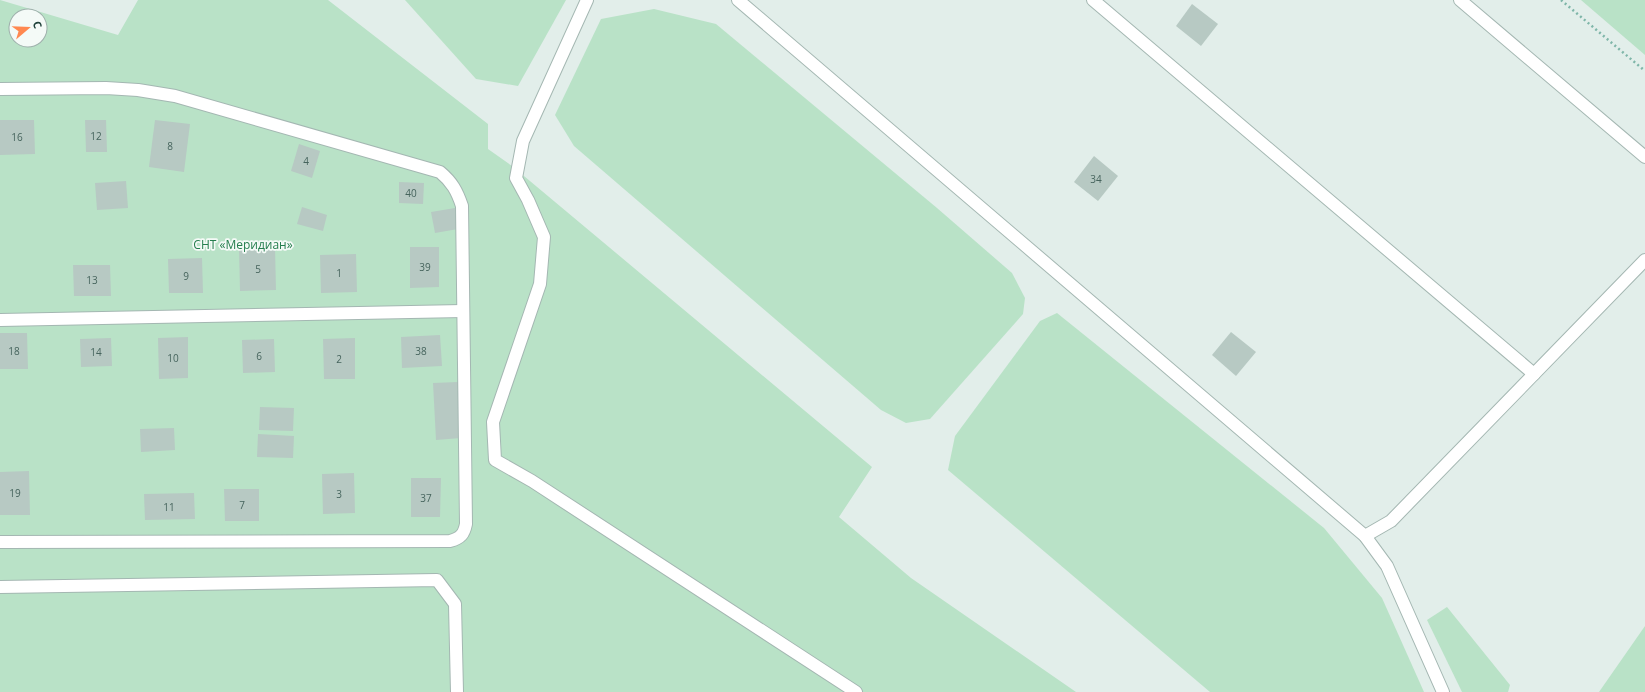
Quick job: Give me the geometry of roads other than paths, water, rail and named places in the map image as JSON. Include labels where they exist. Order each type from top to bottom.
[{"type":"street","points":[[588,0],[523,141],[516,178],[528,200],[544,236],[540,284],[493,422],[495,460],[532,481],[856,692]]},
{"type":"street","points":[[738,0],[1365,536],[1387,566],[1443,692]]},
{"type":"street","points":[[1093,0],[1534,374]]},
{"type":"street","points":[[1460,0],[1645,157]]},
{"type":"street","points":[[0,89],[106,88],[138,90],[175,96],[440,172],[449,180],[457,191],[462,206],[466,524],[464,533],[459,538],[450,541],[0,542]]},
{"type":"street","points":[[1365,536],[1391,521],[1645,260]]},
{"type":"street","points":[[0,320],[463,311]]},
{"type":"street","points":[[0,587],[437,580],[455,604],[456,692]]},
{"type":"park label","name":"СНТ «Меридиан»","points":[[243,244]]}]
